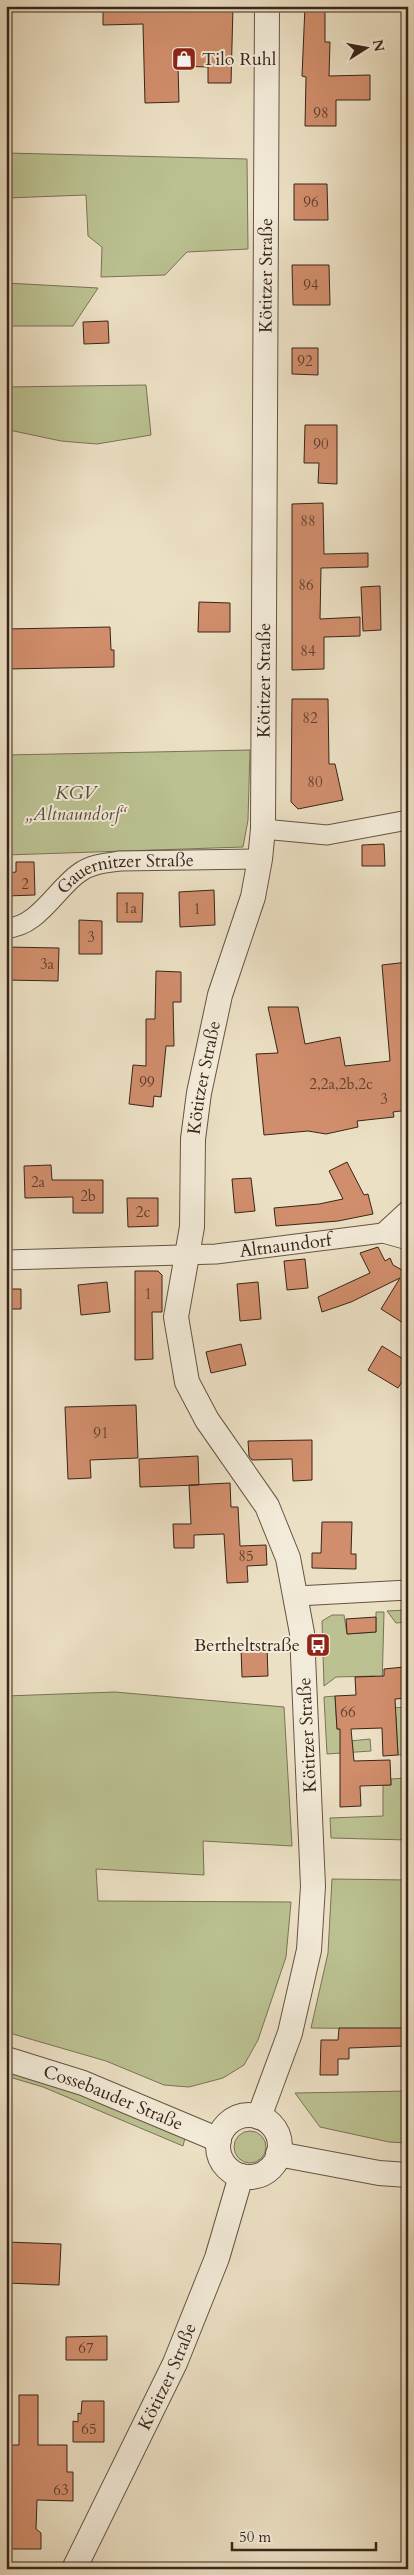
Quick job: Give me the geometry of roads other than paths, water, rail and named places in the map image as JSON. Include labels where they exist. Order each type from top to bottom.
[{"type":"street","name":"Kötitzer Straße","points":[[259,2117],[290,2033],[309,1950],[312,1918],[311,1802],[302,1633],[297,1596],[288,1558],[266,1506],[207,1420],[187,1382],[176,1317],[192,1227],[193,1139],[201,1083],[220,995],[246,922],[260,859],[263,829],[267,6]]},
{"type":"street","points":[[263,829],[327,835],[408,820]]},
{"type":"street","name":"Gauernitzer Straße","points":[[6,928],[34,917],[79,873],[98,864],[120,861],[260,859]]},
{"type":"street","points":[[383,1232],[408,1210]]},
{"type":"street","name":"Altnaundorf","points":[[6,1260],[187,1255],[294,1245],[383,1232],[408,1240]]},
{"type":"street","points":[[297,1596],[408,1590]]},
{"type":"street","name":"Cossebauder Straße","points":[[6,2059],[83,2084],[218,2140]]},
{"type":"street","points":[[244,2116],[259,2117],[270,2123],[277,2134],[278,2154],[273,2166],[266,2172],[256,2176],[241,2176],[225,2166],[218,2153],[218,2140],[224,2128],[232,2120],[244,2116]]},
{"type":"street","points":[[278,2154],[360,2170],[408,2175]]},
{"type":"street","name":"Kötitzer Straße","points":[[74,2569],[175,2363],[217,2258],[241,2176]]},
{"type":"place","name":"Tilo Ruhl","points":[[184,59]]},
{"type":"place","name":"Bertheltstraße","points":[[318,1645]]},
{"type":"park label","name":"KGV „Altnaundorf“","points":[[76,803]]}]
